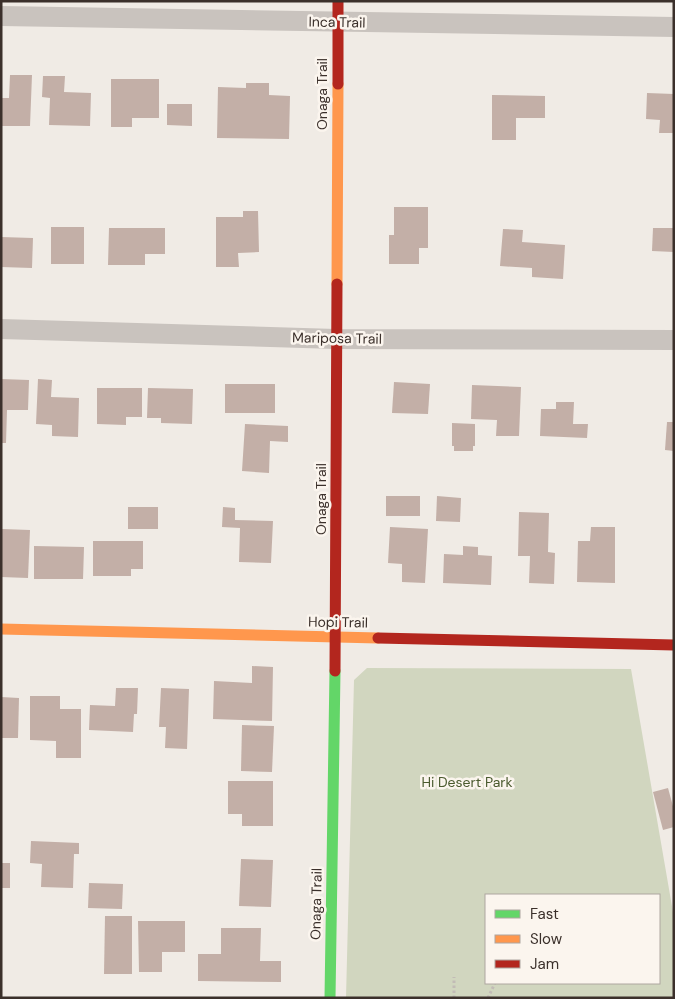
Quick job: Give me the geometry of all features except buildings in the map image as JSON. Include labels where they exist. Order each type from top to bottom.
[{"type":"street","name":"Onaga Trail","points":[[330,998],[336,638],[338,1]]},
{"type":"street","name":"Inca Trail","points":[[1,16],[674,27]]},
{"type":"street","name":"Mariposa Trail","points":[[1,329],[336,339],[674,340]]},
{"type":"street","name":"Hopi Trail","points":[[1,630],[674,645]]},
{"type":"path","points":[[454,977],[454,998]]},
{"type":"path","points":[[488,998],[495,984]]},
{"type":"green space","name":"Hi Desert Park","points":[[367,668],[631,669],[674,918],[674,998],[346,998],[354,680]]},
{"type":"traffic: fast","points":[[330,998],[335,671]]},
{"type":"traffic: slow","points":[[337,284],[338,84]]},
{"type":"traffic: slow","points":[[1,629],[378,638]]},
{"type":"traffic: jam","points":[[338,1],[338,84]]},
{"type":"traffic: jam","points":[[335,671],[337,284]]},
{"type":"traffic: jam","points":[[378,638],[674,645]]}]
